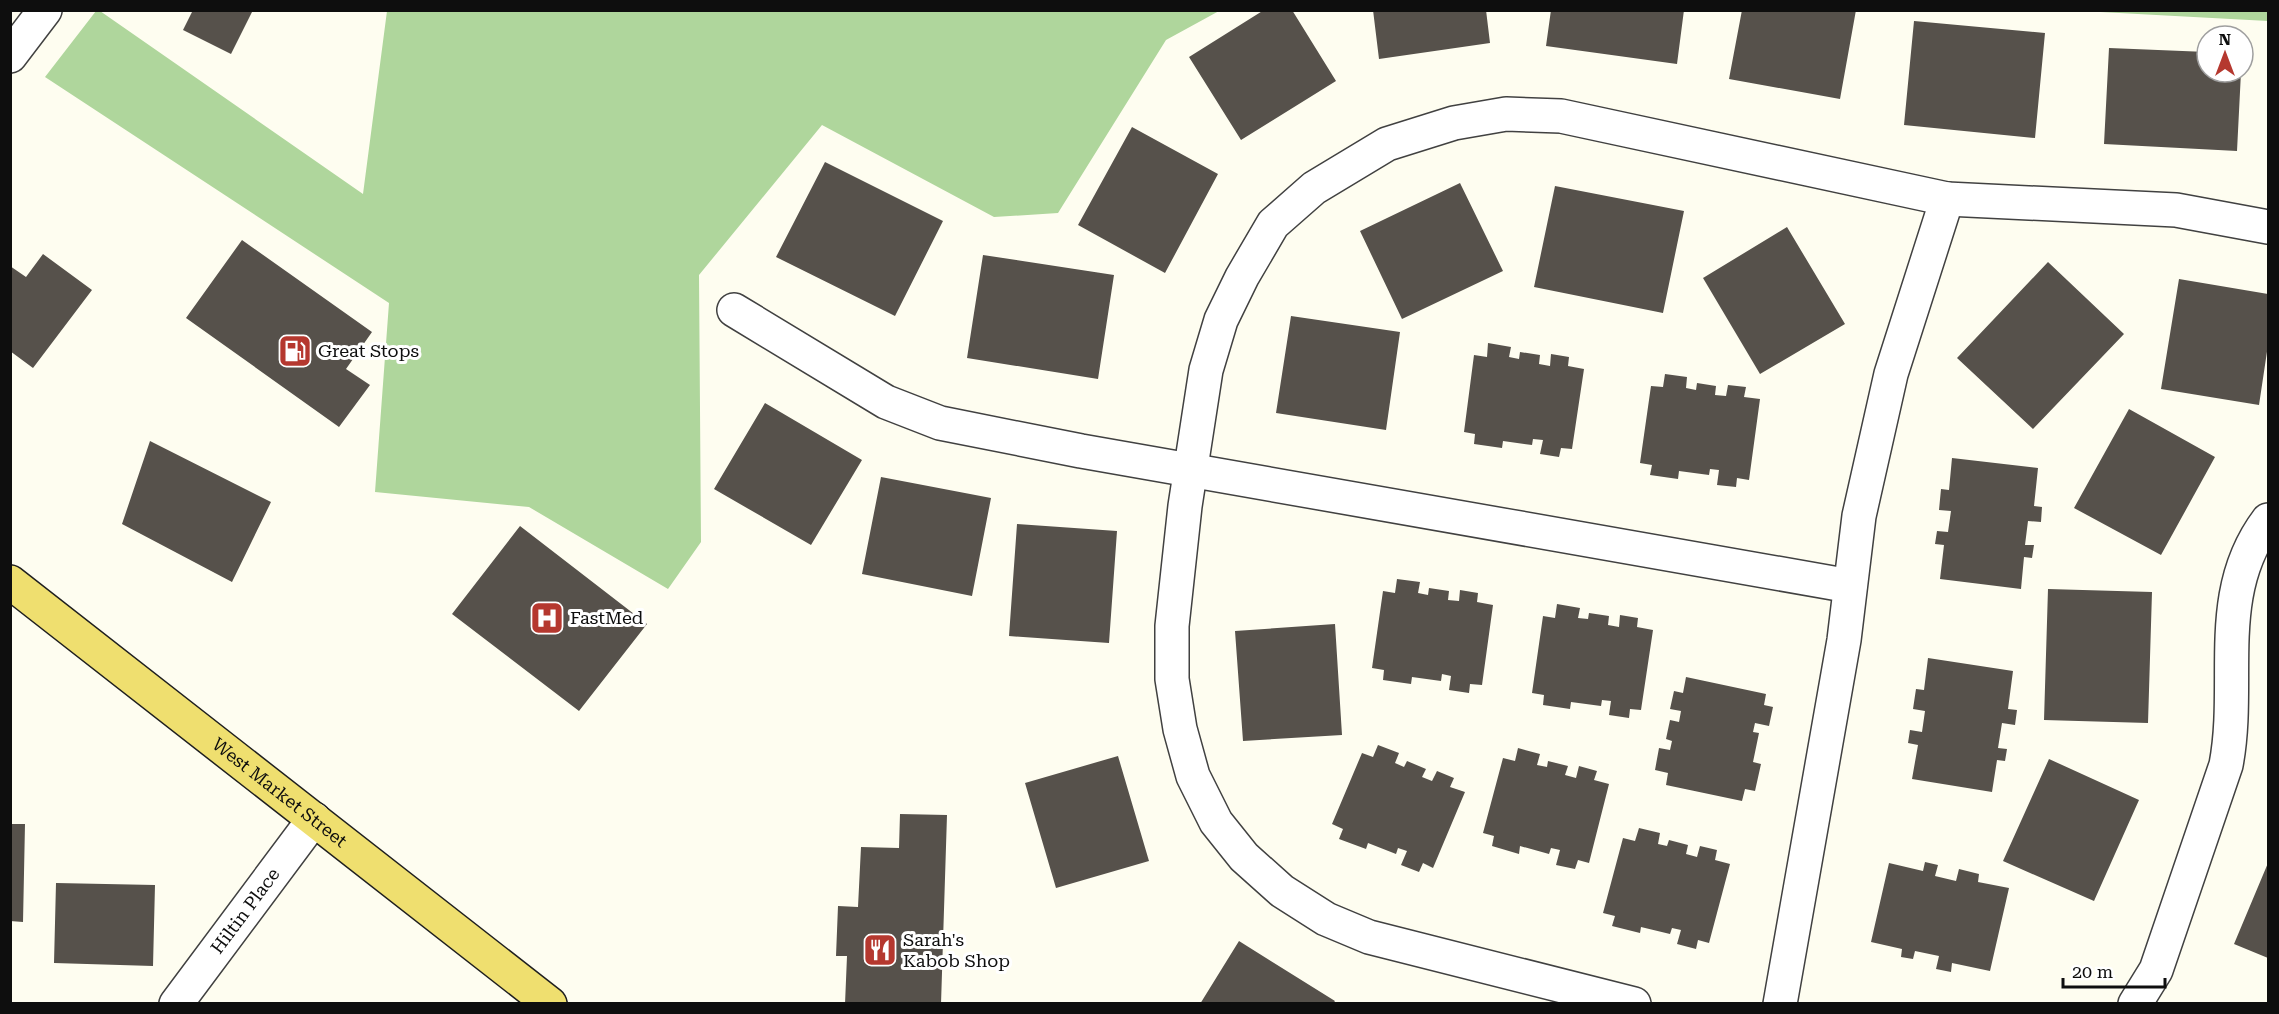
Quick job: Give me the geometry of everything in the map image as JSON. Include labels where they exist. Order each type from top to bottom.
[{"type":"main road","name":"West Market Street","points":[[10,582],[550,1004]]},
{"type":"street","points":[[10,56],[45,10]]},
{"type":"street","points":[[1634,1004],[1369,937],[1326,919],[1282,891],[1244,857],[1216,822],[1193,776],[1180,729],[1172,679],[1172,626],[1191,470],[1206,370],[1221,320],[1242,277],[1273,224],[1314,188],[1387,144],[1454,123],[1506,114],[1561,116],[1947,199],[2176,210],[2268,227]]},
{"type":"street","points":[[1780,1004],[1844,640],[1859,516],[1892,374],[1947,199]]},
{"type":"street","points":[[734,310],[886,402],[940,423],[1191,470],[1850,585]]},
{"type":"street","points":[[2135,1004],[2156,970],[2226,765],[2232,734],[2232,621],[2240,575],[2257,535],[2268,520]]},
{"type":"street","name":"Hiltin Place","points":[[176,1004],[315,819]]},
{"type":"green space","points":[[96,11],[100,11],[363,194],[387,11],[1219,11],[1166,40],[1058,213],[994,217],[822,125],[699,275],[701,542],[668,589],[529,507],[375,492],[389,303],[45,77]]},
{"type":"green space","points":[[2082,11],[2268,11],[2268,21]]},
{"type":"building","points":[[193,10],[253,10],[231,54],[183,30]]},
{"type":"building","points":[[1264,10],[1292,10],[1336,81],[1241,140],[1189,57]]},
{"type":"building","points":[[1373,10],[1486,10],[1490,43],[1379,59]]},
{"type":"building","points":[[1551,10],[1684,10],[1677,64],[1546,46]]},
{"type":"building","points":[[1742,10],[1856,10],[1840,99],[1729,79]]},
{"type":"building","points":[[1914,21],[2045,33],[2035,138],[1904,125]]},
{"type":"building","points":[[2109,48],[2195,52],[2195,84],[2240,84],[2237,151],[2104,144]]},
{"type":"building","points":[[1132,127],[1218,174],[1165,273],[1078,225]]},
{"type":"building","points":[[825,162],[943,221],[895,316],[776,257]]},
{"type":"building","points":[[1460,183],[1503,271],[1402,319],[1360,231]]},
{"type":"building","points":[[1555,186],[1684,211],[1663,313],[1534,287]]},
{"type":"building","points":[[1787,227],[1845,324],[1760,374],[1703,278]]},
{"type":"building","name":"Great Stops","points":[[242,240],[372,332],[346,369],[370,385],[339,427],[186,318]]},
{"type":"building","points":[[43,254],[92,290],[33,368],[10,351],[10,266],[26,277]]},
{"type":"building","points":[[983,255],[1114,275],[1098,379],[967,358]]},
{"type":"building","points":[[2048,262],[2124,334],[2033,429],[1957,358]]},
{"type":"building","points":[[2179,279],[2268,294],[2268,345],[2259,405],[2161,389]]},
{"type":"building","points":[[1291,316],[1400,332],[1386,430],[1276,413]]},
{"type":"building","points":[[1488,343],[1511,347],[1509,357],[1519,359],[1520,352],[1540,355],[1539,364],[1550,366],[1551,354],[1569,357],[1568,366],[1584,369],[1572,449],[1561,448],[1559,457],[1540,454],[1543,440],[1533,439],[1532,445],[1503,441],[1502,448],[1474,444],[1475,434],[1464,432],[1474,355],[1487,357]]},
{"type":"building","points":[[1665,374],[1687,377],[1686,388],[1696,390],[1697,383],[1716,386],[1715,395],[1726,396],[1728,385],[1746,387],[1744,397],[1760,399],[1749,480],[1737,478],[1736,487],[1717,485],[1719,470],[1710,469],[1709,475],[1679,471],[1678,479],[1650,475],[1652,465],[1640,463],[1651,386],[1663,387]]},
{"type":"building","points":[[765,403],[862,460],[811,545],[714,489]]},
{"type":"building","points":[[2129,409],[2215,457],[2161,555],[2074,508]]},
{"type":"building","points":[[150,441],[271,502],[232,582],[122,524]]},
{"type":"building","points":[[1952,458],[2038,468],[2034,506],[2042,507],[2041,522],[2028,521],[2025,545],[2034,545],[2032,558],[2024,557],[2021,589],[1940,579],[1944,545],[1935,544],[1937,531],[1948,532],[1951,511],[1939,510],[1941,489],[1949,490]]},
{"type":"building","points":[[881,477],[991,498],[972,596],[862,574]]},
{"type":"building","points":[[1017,524],[1117,531],[1109,643],[1009,636]]},
{"type":"building","points":[[520,526],[647,624],[579,711],[452,614]]},
{"type":"building","points":[[1397,579],[1420,582],[1418,593],[1428,595],[1429,588],[1449,591],[1448,600],[1459,601],[1460,590],[1478,593],[1477,602],[1493,605],[1482,685],[1470,684],[1469,693],[1449,690],[1451,676],[1442,674],[1441,681],[1412,677],[1411,684],[1383,680],[1384,670],[1372,668],[1383,591],[1395,593]]},
{"type":"building","points":[[2048,589],[2152,592],[2148,723],[2044,720]]},
{"type":"building","points":[[1557,604],[1580,608],[1578,618],[1588,619],[1589,613],[1609,616],[1608,625],[1619,627],[1620,615],[1638,618],[1637,627],[1653,630],[1641,710],[1630,709],[1629,718],[1609,715],[1611,701],[1602,700],[1601,706],[1571,702],[1570,709],[1543,705],[1544,695],[1532,693],[1543,616],[1555,618]]},
{"type":"building","points":[[1335,624],[1342,735],[1243,741],[1235,631]]},
{"type":"building","points":[[1928,658],[2013,671],[2008,709],[2017,710],[2015,725],[2002,723],[1998,748],[2007,749],[2005,761],[1997,760],[1992,792],[1912,779],[1918,745],[1908,743],[1910,730],[1922,732],[1925,711],[1913,709],[1916,689],[1924,690]]},
{"type":"building","points":[[1686,677],[1766,694],[1764,705],[1773,707],[1769,726],[1755,723],[1753,732],[1759,733],[1753,762],[1761,764],[1755,791],[1745,789],[1742,801],[1666,785],[1668,773],[1655,770],[1659,748],[1670,750],[1672,741],[1666,739],[1670,720],[1679,722],[1681,711],[1670,709],[1674,691],[1683,693]]},
{"type":"building","points":[[1378,745],[1399,753],[1395,763],[1404,767],[1407,761],[1426,769],[1422,777],[1432,781],[1437,771],[1454,778],[1450,787],[1465,792],[1433,868],[1423,863],[1419,872],[1401,865],[1407,851],[1398,848],[1396,854],[1368,843],[1366,849],[1339,839],[1343,829],[1332,824],[1362,753],[1373,757]]},
{"type":"building","points":[[1518,748],[1540,754],[1537,765],[1547,767],[1548,761],[1568,766],[1565,775],[1576,778],[1579,766],[1597,771],[1594,780],[1609,784],[1589,863],[1578,860],[1575,869],[1556,865],[1560,850],[1551,848],[1549,854],[1520,846],[1519,854],[1492,846],[1494,836],[1483,833],[1503,758],[1515,761]]},
{"type":"building","points":[[1118,756],[1149,861],[1056,888],[1025,783]]},
{"type":"building","points":[[2049,759],[2139,800],[2094,901],[2003,861]]},
{"type":"building","points":[[900,814],[947,815],[941,1004],[845,1004],[847,956],[836,956],[838,906],[858,907],[861,847],[899,848]]},
{"type":"building","points":[[10,824],[25,824],[23,922],[10,921]]},
{"type":"building","points":[[1639,828],[1660,833],[1658,844],[1667,846],[1669,840],[1688,845],[1686,854],[1697,857],[1700,846],[1717,850],[1715,860],[1730,864],[1709,943],[1698,940],[1696,949],[1677,944],[1681,930],[1672,928],[1670,934],[1641,927],[1640,933],[1612,926],[1615,916],[1603,913],[1623,838],[1635,841]]},
{"type":"building","points":[[1925,862],[1938,865],[1935,876],[1956,881],[1959,869],[1979,874],[1978,882],[2009,888],[1990,971],[1952,963],[1951,972],[1936,969],[1939,956],[1915,951],[1913,959],[1901,957],[1902,949],[1871,942],[1889,863],[1923,871]]},
{"type":"building","points":[[2268,863],[2268,958],[2234,944]]},
{"type":"building","points":[[56,883],[155,885],[153,966],[54,963]]},
{"type":"building","points":[[1239,941],[1335,1001],[1333,1004],[1200,1004]]},
{"type":"place","name":"Great Stops","points":[[295,351]]},
{"type":"place","name":"FastMed","points":[[547,618]]},
{"type":"place","name":"Sarah's Kabob Shop","points":[[880,950]]}]
